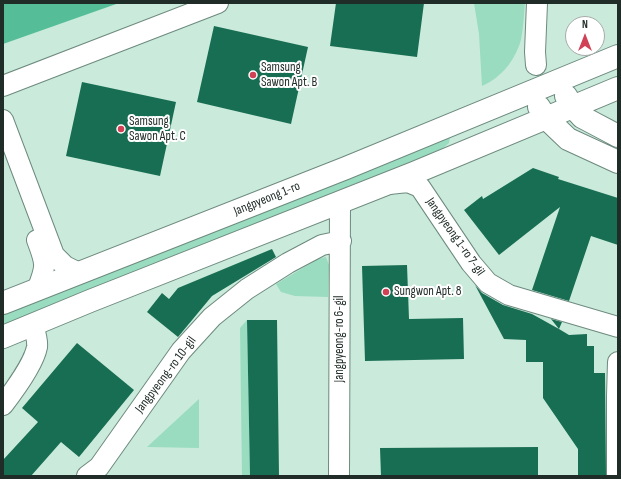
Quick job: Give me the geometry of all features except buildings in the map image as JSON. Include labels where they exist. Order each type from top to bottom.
[{"type":"street","points":[[3,86],[218,3]]},
{"type":"street","points":[[537,3],[535,52],[536,65],[530,92],[546,118],[568,139],[618,162]]},
{"type":"street","name":"Jangpyeong 1-ro","points":[[3,303],[353,165],[618,56]]},
{"type":"street","points":[[536,65],[558,81],[573,107],[582,117],[618,136]]},
{"type":"street","points":[[3,337],[97,298],[414,173],[618,88]]},
{"type":"street","points":[[3,120],[54,255],[65,266],[79,273]]},
{"type":"street","points":[[494,140],[525,137],[542,138],[587,148]]},
{"type":"street","points":[[3,148],[44,260],[45,268],[37,290]]},
{"type":"street","name":"Jangpyeong 1-ro 7-gil","points":[[385,184],[408,182],[420,187],[471,262],[488,283],[509,295],[618,327]]},
{"type":"street","name":"Jangpyeong-ro 6-gil","points":[[339,476],[340,202]]},
{"type":"street","name":"Jangpyeong-ro 10-gil","points":[[87,476],[99,467],[181,350],[212,317],[247,289],[288,262],[322,245],[340,241]]},
{"type":"street","points":[[3,405],[34,357],[37,347],[33,325]]},
{"type":"street","points":[[617,476],[618,362]]},
{"type":"green space","points":[[3,3],[119,3],[3,44]]},
{"type":"green space","points":[[474,3],[525,3],[520,42],[513,59],[500,75],[482,86],[479,34]]},
{"type":"green space","points":[[450,137],[449,143],[442,149],[3,325],[3,309]]},
{"type":"green space","points":[[326,257],[329,265],[328,297],[295,296],[281,292],[276,284],[318,259]]},
{"type":"green space","points":[[247,320],[250,476],[242,476],[240,328]]},
{"type":"green space","points":[[199,399],[199,448],[147,447]]},
{"type":"place","name":"Samsung Sawon Apt. B","points":[[253,75]]},
{"type":"place","name":"Samsung Sawon Apt. C","points":[[121,129]]},
{"type":"place","name":"Sungwon Apt. 8","points":[[386,292]]}]
